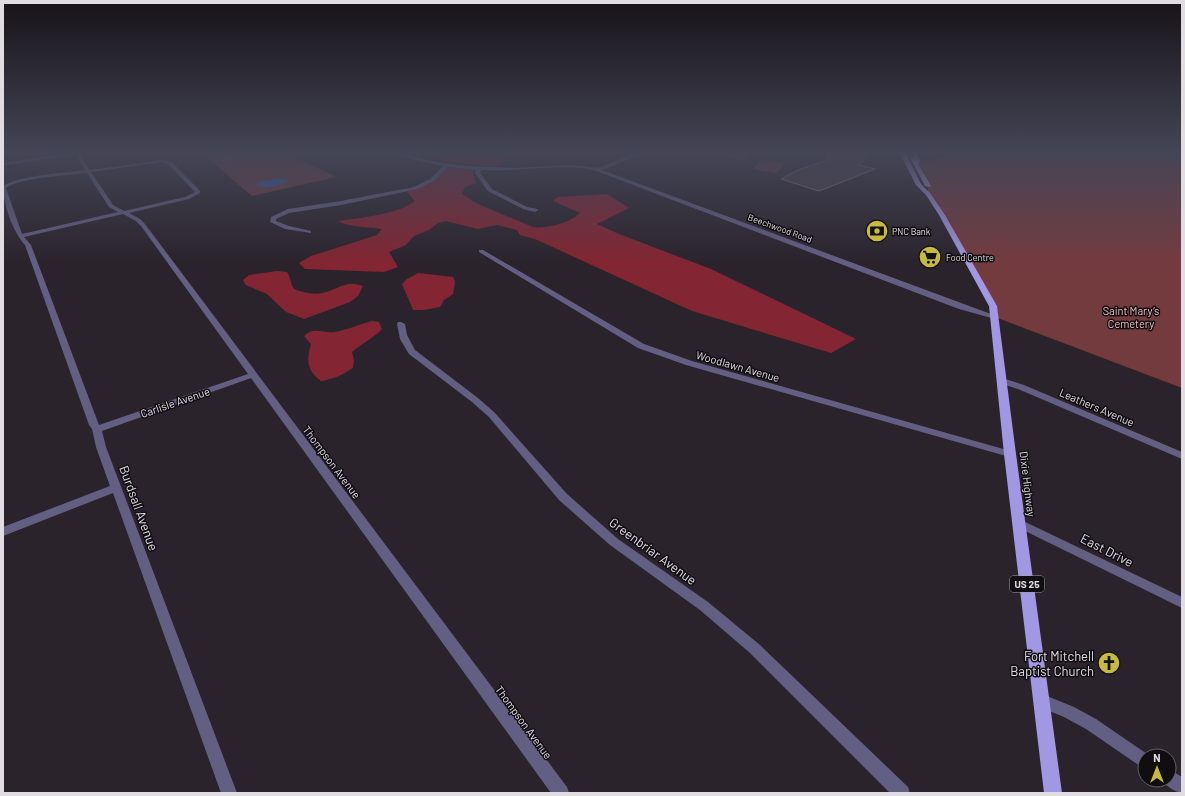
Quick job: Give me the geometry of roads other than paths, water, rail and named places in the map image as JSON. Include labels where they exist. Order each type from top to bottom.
[{"type":"main road","name":"Dixie Highway","points":[[923,189],[928,194],[984,286],[993,306],[1010,454],[1053,793]]},
{"type":"main road","name":"Dixie Highway","points":[[928,194],[929,189]]},
{"type":"street","name":"Burdsall Avenue","points":[[3,189],[20,236],[28,245],[94,425],[97,429],[101,447],[229,793]]},
{"type":"street","name":"Thompson Avenue","points":[[99,189],[111,206],[138,220],[143,225],[561,793]]},
{"type":"street","points":[[20,236],[194,195],[198,192],[196,189]]},
{"type":"street","points":[[309,232],[287,228],[273,222],[273,218],[288,211],[341,203],[410,189]]},
{"type":"street","points":[[489,189],[525,208],[535,210]]},
{"type":"street","name":"Beechwood Road","points":[[649,189],[962,307],[995,317]]},
{"type":"street","name":"Woodlawn Avenue","points":[[482,251],[615,331],[655,352],[1010,454]]},
{"type":"street","name":"Greenbriar Avenue","points":[[401,324],[401,334],[412,352],[475,400],[492,415],[535,466],[573,506],[614,542],[704,606],[755,649],[902,793]]},
{"type":"street","name":"Carlisle Avenue","points":[[97,429],[252,375]]},
{"type":"street","name":"Leathers Avenue","points":[[1002,382],[1021,387],[1182,456]]},
{"type":"street","points":[[3,532],[117,487]]},
{"type":"street","name":"East Drive","points":[[1019,523],[1182,603]]},
{"type":"street","points":[[1042,701],[1069,712],[1091,724],[1137,755]]},
{"type":"place","name":"PNC Bank","points":[[877,231]]},
{"type":"place","name":"Food Centre","points":[[930,257]]},
{"type":"place","name":"Fort Mitchell Baptist Church","points":[[1109,663]]},
{"type":"park label","name":"Saint Mary’s Cemetery","points":[[1131,316]]}]
